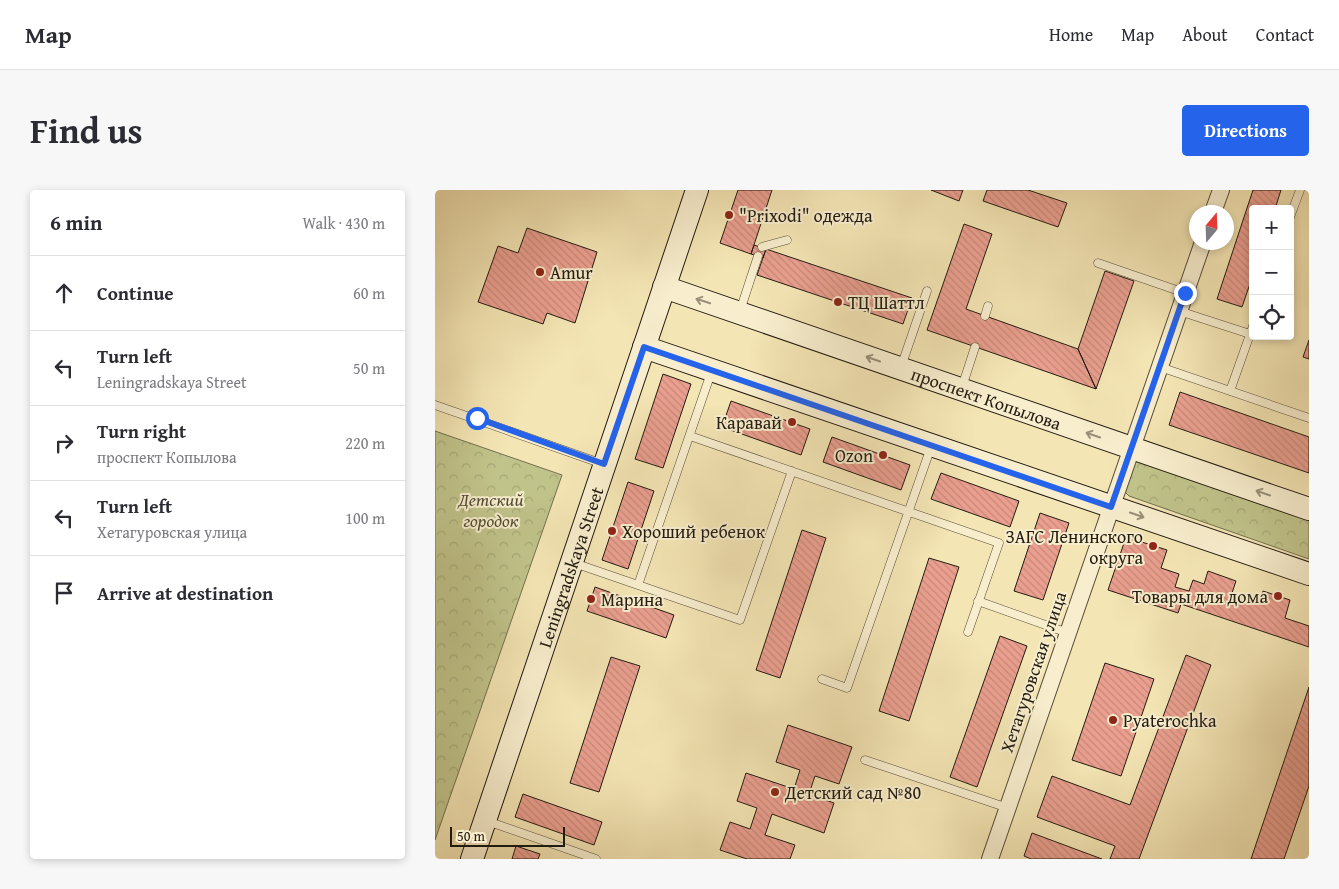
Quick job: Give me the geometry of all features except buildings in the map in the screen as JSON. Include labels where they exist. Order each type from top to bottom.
[{"type":"street","name":"Leningradskaya Street","points":[[472,859],[697,190]]},
{"type":"street","points":[[1216,205],[1221,190]]},
{"type":"street","name":"Хетагуровская улица","points":[[990,859],[1200,250]]},
{"type":"street","name":"проспект Копылова","points":[[664,287],[1309,509]]},
{"type":"street","points":[[644,347],[1309,574]]},
{"type":"lane","points":[[1294,205],[1299,190]]},
{"type":"lane","points":[[762,247],[787,240]]},
{"type":"lane","points":[[740,313],[758,256]]},
{"type":"lane","points":[[1098,263],[1185,293]]},
{"type":"lane","points":[[900,368],[927,290]]},
{"type":"lane","points":[[985,316],[988,306]]},
{"type":"lane","points":[[1179,310],[1249,334]]},
{"type":"lane","points":[[1230,391],[1249,337]]},
{"type":"lane","points":[[961,389],[975,347]]},
{"type":"lane","points":[[1160,367],[1309,418]]},
{"type":"lane","points":[[638,585],[712,371]]},
{"type":"lane","points":[[435,405],[604,464]]},
{"type":"lane","points":[[690,436],[999,543],[968,632]]},
{"type":"lane","points":[[822,679],[847,688],[931,445]]},
{"type":"lane","points":[[573,563],[740,620],[792,472]]},
{"type":"lane","points":[[978,602],[1068,633]]},
{"type":"lane","points":[[865,760],[1007,808]]},
{"type":"lane","points":[[485,820],[596,859]]},
{"type":"green space","name":"Детский городок","points":[[435,431],[562,475],[435,840]]},
{"type":"green space","points":[[1137,461],[1309,519],[1309,559],[1129,496],[1124,491],[1123,475]]},
{"type":"place","name":"\"Prixodi\" одежда","points":[[729,215]]},
{"type":"place","name":"Amur","points":[[540,272]]},
{"type":"place","name":"ТЦ Шаттл","points":[[838,302]]},
{"type":"place","name":"Каравай","points":[[792,422]]},
{"type":"place","name":"Ozon","points":[[883,455]]},
{"type":"place","name":"Хороший ребенок","points":[[612,531]]},
{"type":"place","name":"ЗАГС Ленинского округа","points":[[1153,546]]},
{"type":"place","name":"Товары для дома","points":[[1278,596]]},
{"type":"place","name":"Марина","points":[[591,599]]},
{"type":"place","name":"Pyaterochka","points":[[1113,720]]},
{"type":"place","name":"Детский сад №80","points":[[775,792]]},
{"type":"route","points":[[477,418],[604,464],[644,347],[1111,507],[1185,293]]}]
